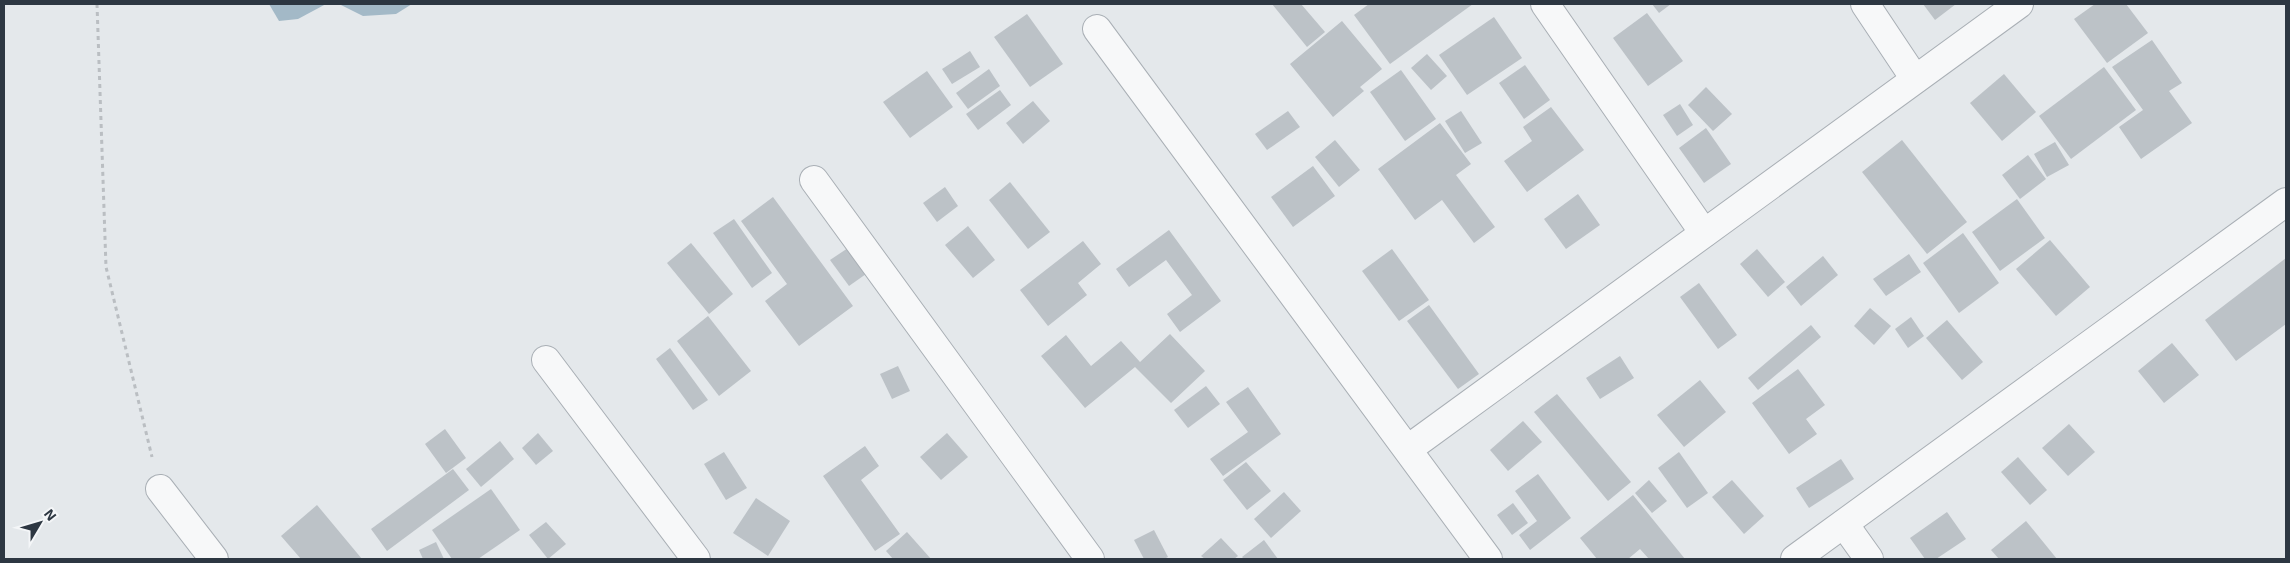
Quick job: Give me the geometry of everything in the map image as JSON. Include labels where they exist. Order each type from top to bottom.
[{"type":"street","points":[[1545,4],[1704,233]]},
{"type":"street","points":[[1865,4],[1916,79]]},
{"type":"street","points":[[1408,449],[2019,4]]},
{"type":"street","points":[[1097,29],[1488,559]]},
{"type":"street","points":[[814,180],[1090,559]]},
{"type":"street","points":[[1795,559],[2286,202]]},
{"type":"street","points":[[546,360],[696,559]]},
{"type":"street","points":[[160,489],[214,559]]},
{"type":"street","points":[[1844,524],[1869,559]]},
{"type":"path","points":[[97,4],[106,267],[160,489]]},
{"type":"water","points":[[269,4],[326,4],[298,19],[279,21]]},
{"type":"water","points":[[339,4],[412,4],[396,14],[363,16]]},
{"type":"building","points":[[1272,4],[1301,4],[1325,32],[1307,47]]},
{"type":"building","points":[[1369,4],[1473,4],[1390,64],[1354,15]]},
{"type":"building","points":[[1652,4],[1671,4],[1659,13]]},
{"type":"building","points":[[1923,4],[1956,4],[1935,20]]},
{"type":"building","points":[[2095,4],[2126,4],[2148,33],[2107,63],[2074,19]]},
{"type":"building","points":[[1647,13],[1683,61],[1648,86],[1613,38]]},
{"type":"building","points":[[1027,14],[1063,64],[1030,87],[994,37]]},
{"type":"building","points":[[1494,17],[1522,58],[1467,95],[1439,55]]},
{"type":"building","points":[[1342,21],[1382,69],[1360,87],[1364,91],[1333,117],[1290,64]]},
{"type":"building","points":[[2152,40],[2182,83],[2169,91],[2192,123],[2141,159],[2119,127],[2143,110],[2112,67]]},
{"type":"building","points":[[970,51],[980,67],[952,84],[942,69]]},
{"type":"building","points":[[1427,54],[1447,76],[1431,90],[1411,68]]},
{"type":"building","points":[[1525,65],[1550,100],[1524,119],[1499,83]]},
{"type":"building","points":[[2104,67],[2136,110],[2071,159],[2039,116]]},
{"type":"building","points":[[989,69],[1000,86],[968,109],[956,93]]},
{"type":"building","points":[[1401,70],[1436,119],[1405,141],[1370,92]]},
{"type":"building","points":[[927,71],[953,107],[910,138],[883,102]]},
{"type":"building","points":[[2004,74],[2036,112],[2002,141],[1970,103]]},
{"type":"building","points":[[1706,87],[1732,114],[1713,131],[1688,105]]},
{"type":"building","points":[[1000,90],[1011,105],[978,130],[966,114]]},
{"type":"building","points":[[1033,101],[1050,121],[1023,144],[1006,123]]},
{"type":"building","points":[[1680,104],[1693,125],[1677,136],[1663,115]]},
{"type":"building","points":[[1551,107],[1584,150],[1527,192],[1504,161],[1532,141],[1523,127]]},
{"type":"building","points":[[1288,111],[1300,127],[1267,150],[1255,134]]},
{"type":"building","points":[[1461,111],[1482,143],[1465,153],[1445,121]]},
{"type":"building","points":[[1440,123],[1471,164],[1456,175],[1495,227],[1474,243],[1442,200],[1415,220],[1378,169]]},
{"type":"building","points":[[1706,128],[1731,164],[1704,183],[1679,148]]},
{"type":"building","points":[[1335,140],[1360,170],[1339,187],[1315,157]]},
{"type":"building","points":[[1902,140],[1967,222],[1927,254],[1862,172]]},
{"type":"building","points":[[2055,142],[2069,165],[2047,177],[2034,154]]},
{"type":"building","points":[[2028,155],[2046,179],[2020,199],[2002,175]]},
{"type":"building","points":[[1313,166],[1335,196],[1293,227],[1271,197]]},
{"type":"building","points":[[1010,182],[1050,232],[1028,249],[989,200]]},
{"type":"building","points":[[945,187],[958,206],[937,222],[923,203]]},
{"type":"building","points":[[1578,194],[1600,225],[1566,249],[1544,219]]},
{"type":"building","points":[[773,197],[853,306],[799,346],[765,301],[787,284],[741,221]]},
{"type":"building","points":[[2017,199],[2045,238],[2000,271],[1972,232]]},
{"type":"building","points":[[734,219],[772,273],[752,288],[713,233]]},
{"type":"building","points":[[968,226],[995,260],[973,278],[945,245]]},
{"type":"building","points":[[1169,230],[1221,301],[1180,332],[1167,314],[1192,295],[1166,260],[1129,287],[1116,269]]},
{"type":"building","points":[[1963,233],[1999,283],[1959,313],[1923,263]]},
{"type":"building","points":[[2050,240],[2090,287],[2056,316],[2016,269]]},
{"type":"building","points":[[1083,241],[1101,264],[1078,283],[1087,295],[1048,326],[1020,290]]},
{"type":"building","points":[[691,243],[733,294],[709,314],[667,263]]},
{"type":"building","points":[[848,248],[866,274],[849,286],[830,260]]},
{"type":"building","points":[[1392,249],[1429,300],[1399,321],[1362,271]]},
{"type":"building","points":[[1757,249],[1785,282],[1768,297],[1740,264]]},
{"type":"building","points":[[1909,254],[1921,272],[1886,296],[1873,279]]},
{"type":"building","points":[[1823,256],[1838,275],[1801,306],[1786,287]]},
{"type":"building","points":[[2286,258],[2286,324],[2236,361],[2205,320]]},
{"type":"building","points":[[1699,283],[1737,335],[1718,349],[1680,297]]},
{"type":"building","points":[[1429,305],[1479,374],[1458,389],[1407,321]]},
{"type":"building","points":[[1870,308],[1891,326],[1874,345],[1854,326]]},
{"type":"building","points":[[708,316],[751,371],[719,396],[677,341]]},
{"type":"building","points":[[1911,317],[1924,336],[1908,348],[1895,329]]},
{"type":"building","points":[[1947,320],[1983,362],[1962,380],[1926,338]]},
{"type":"building","points":[[1811,325],[1821,337],[1758,390],[1748,378]]},
{"type":"building","points":[[1170,334],[1205,371],[1171,403],[1135,367],[1085,408],[1041,356],[1066,335],[1091,366],[1121,341],[1140,362]]},
{"type":"building","points":[[2172,343],[2199,375],[2164,403],[2138,371]]},
{"type":"building","points":[[670,348],[708,400],[693,410],[656,359]]},
{"type":"building","points":[[1620,356],[1634,378],[1600,399],[1586,378]]},
{"type":"building","points":[[898,366],[910,391],[892,399],[880,374]]},
{"type":"building","points":[[1798,369],[1825,405],[1806,419],[1817,434],[1789,454],[1752,403]]},
{"type":"building","points":[[1700,380],[1726,412],[1684,447],[1657,415]]},
{"type":"building","points":[[1206,386],[1220,404],[1188,428],[1174,410]]},
{"type":"building","points":[[1248,387],[1281,434],[1223,476],[1210,459],[1248,432],[1226,402]]},
{"type":"building","points":[[1557,394],[1631,482],[1608,501],[1534,412]]},
{"type":"building","points":[[1523,421],[1542,442],[1508,471],[1490,450]]},
{"type":"building","points":[[2069,424],[2095,452],[2068,476],[2042,448]]},
{"type":"building","points":[[445,429],[466,458],[446,473],[425,444]]},
{"type":"building","points":[[538,433],[553,451],[536,465],[522,448]]},
{"type":"building","points":[[947,433],[968,457],[941,480],[920,457]]},
{"type":"building","points":[[500,441],[514,459],[481,487],[466,469]]},
{"type":"building","points":[[865,446],[879,466],[861,480],[900,534],[875,551],[823,476]]},
{"type":"building","points":[[724,452],[747,488],[726,500],[704,464]]},
{"type":"building","points":[[1679,452],[1708,493],[1687,508],[1658,468]]},
{"type":"building","points":[[2018,457],[2047,490],[2030,505],[2001,472]]},
{"type":"building","points":[[1841,459],[1854,479],[1809,508],[1796,488]]},
{"type":"building","points":[[1246,462],[1271,491],[1247,510],[1223,480]]},
{"type":"building","points":[[453,469],[469,490],[387,551],[371,529]]},
{"type":"building","points":[[1538,474],[1571,518],[1530,550],[1519,535],[1537,521],[1515,491]]},
{"type":"building","points":[[1649,480],[1667,501],[1652,513],[1635,493]]},
{"type":"building","points":[[1732,480],[1764,516],[1744,534],[1712,497]]},
{"type":"building","points":[[491,489],[520,530],[478,559],[452,559],[432,530]]},
{"type":"building","points":[[1284,492],[1301,511],[1271,538],[1254,519]]},
{"type":"building","points":[[1633,495],[1685,559],[1649,559],[1640,549],[1628,559],[1597,559],[1580,538]]},
{"type":"building","points":[[756,498],[790,521],[768,556],[733,533]]},
{"type":"building","points":[[1513,503],[1528,523],[1512,535],[1497,515]]},
{"type":"building","points":[[317,505],[362,559],[301,559],[281,536]]},
{"type":"building","points":[[1947,512],[1966,539],[1936,559],[1925,559],[1910,538]]},
{"type":"building","points":[[2026,521],[2057,559],[1999,559],[1991,550]]},
{"type":"building","points":[[546,522],[566,544],[548,559],[529,535]]},
{"type":"building","points":[[1154,530],[1168,557],[1164,559],[1144,559],[1134,540]]},
{"type":"building","points":[[907,532],[931,559],[893,559],[886,551]]},
{"type":"building","points":[[1221,538],[1238,556],[1234,559],[1205,559],[1201,556]]},
{"type":"building","points":[[1264,540],[1278,559],[1244,559],[1242,557]]},
{"type":"building","points":[[436,542],[444,559],[423,559],[419,550]]}]
